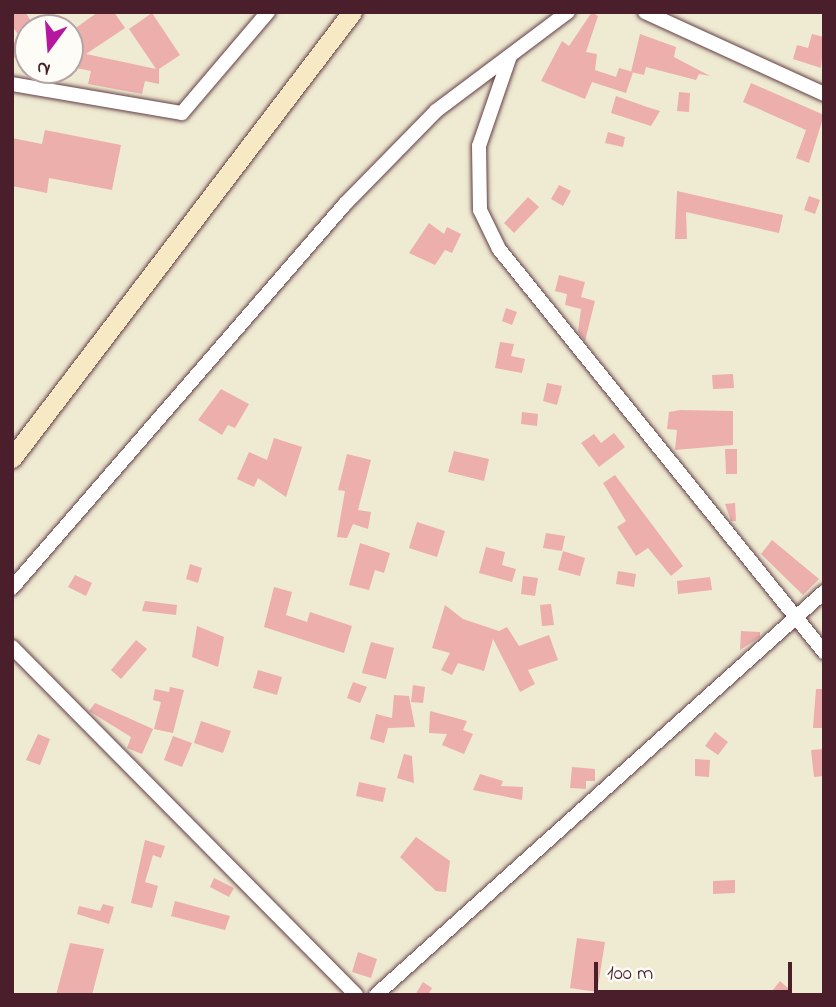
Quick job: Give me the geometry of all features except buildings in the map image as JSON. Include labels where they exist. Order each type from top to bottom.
[{"type":"street","points":[[12,84],[182,113],[268,12]]},
{"type":"street","points":[[12,458],[352,12]]},
{"type":"street","points":[[12,588],[345,204],[436,111],[568,12]]},
{"type":"street","points":[[645,12],[824,94]]},
{"type":"street","points":[[510,56],[479,146],[480,210],[499,249],[824,652]]},
{"type":"street","points":[[376,995],[824,592]]},
{"type":"street","points":[[12,647],[356,995]]}]
